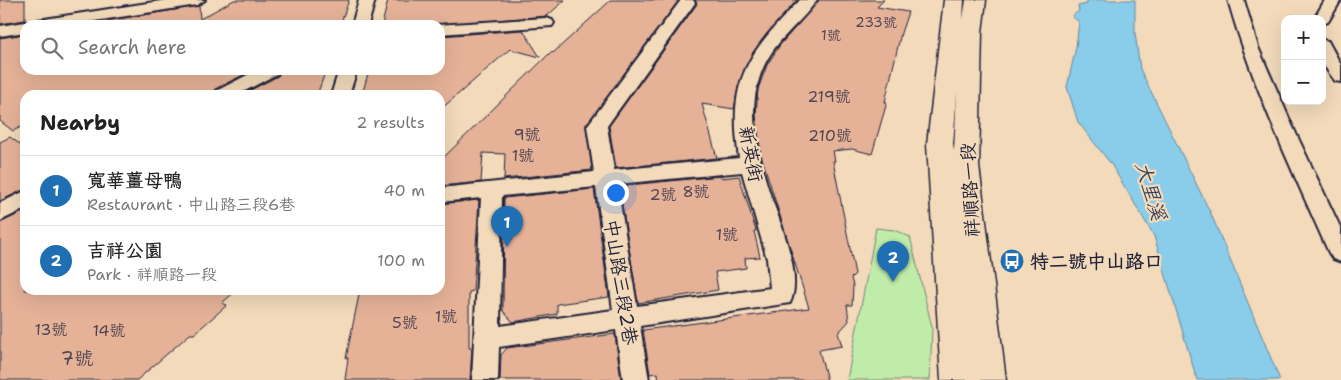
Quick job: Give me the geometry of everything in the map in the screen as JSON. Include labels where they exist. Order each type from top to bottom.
[{"type":"street","points":[[70,20],[197,0]]},
{"type":"street","points":[[361,20],[367,0]]},
{"type":"street","name":"新英街","points":[[625,317],[782,296],[784,276],[750,164],[743,123],[749,80],[759,56],[809,0]]},
{"type":"street","name":"祥順路一段","points":[[954,0],[940,144],[958,380]]},
{"type":"street","name":"祥順路一段","points":[[976,0],[971,32],[966,166],[989,380]]},
{"type":"street","points":[[1236,0],[1250,47],[1278,116],[1341,253]]},
{"type":"street","name":"中山路三段2巷","points":[[636,380],[625,317],[596,181],[597,126],[687,3]]},
{"type":"street","points":[[445,29],[546,23]]},
{"type":"street","points":[[0,31],[20,28]]},
{"type":"street","points":[[1326,51],[1338,68]]},
{"type":"street","points":[[233,90],[261,75]]},
{"type":"street","points":[[342,90],[346,75]]},
{"type":"street","points":[[445,195],[596,181],[750,164]]},
{"type":"street","points":[[485,380],[488,338],[486,299],[492,190]]},
{"type":"street","points":[[0,213],[20,202]]},
{"type":"street","points":[[488,338],[625,317]]},
{"type":"green space","points":[[876,228],[894,230],[910,237],[932,327],[930,380],[847,380]]},
{"type":"water","name":"大里溪","points":[[1087,0],[1135,0],[1135,33],[1140,69],[1211,214],[1280,380],[1197,380],[1154,236],[1111,164],[1078,122],[1067,87],[1076,47],[1079,22],[1072,16],[1079,11],[1078,6],[1087,4]]},
{"type":"building","points":[[0,0],[25,0],[25,20],[0,24]]},
{"type":"building","points":[[234,0],[349,0],[342,20],[112,20],[199,6],[200,19]]},
{"type":"building","points":[[388,0],[565,0],[547,16],[445,24],[445,20],[383,20]]},
{"type":"building","points":[[611,0],[679,0],[586,125],[592,170],[504,179],[505,154],[483,153],[481,182],[445,186],[445,156],[551,52],[553,53]]},
{"type":"building","points":[[695,0],[797,0],[753,52],[738,87],[734,109],[702,104],[717,158],[616,168],[609,126],[697,4]]},
{"type":"building","points":[[819,0],[884,0],[877,7],[908,12],[901,33],[885,102],[887,102],[872,154],[852,149],[833,151],[835,161],[833,161],[855,274],[851,278],[853,286],[852,305],[847,305],[849,321],[838,333],[842,346],[819,350],[827,380],[659,380],[658,373],[650,374],[643,330],[809,308],[761,155],[756,115],[758,89],[767,65],[780,45]]},
{"type":"building","points":[[523,30],[540,57],[510,49],[445,106],[445,90],[363,90],[368,75],[445,75],[445,36]]},
{"type":"building","points":[[20,35],[20,75],[243,75],[214,90],[20,90],[20,128],[13,131],[0,121],[0,38]]},
{"type":"building","points":[[324,75],[319,90],[251,90],[278,76]]},
{"type":"building","points":[[10,137],[20,144],[20,191],[0,201],[0,142]]},
{"type":"building","points":[[721,176],[722,178],[739,176],[756,231],[754,231],[760,257],[745,258],[746,268],[715,272],[718,290],[638,303],[619,186]]},
{"type":"building","points":[[594,189],[609,297],[557,304],[557,314],[513,322],[503,311],[504,198]]},
{"type":"building","points":[[479,200],[473,291],[469,292],[469,348],[472,348],[470,380],[345,380],[348,358],[346,358],[359,295],[445,295],[445,203]]},
{"type":"building","points":[[20,213],[20,295],[231,295],[222,303],[227,305],[137,380],[0,380],[0,223]]},
{"type":"building","points":[[615,334],[621,380],[500,380],[501,355],[507,348]]},
{"type":"place","name":"寬華薑母鴨","points":[[507,247]]},
{"type":"place","name":"特二號中山路口","points":[[1012,261]]},
{"type":"place","name":"吉祥公園","points":[[893,282]]}]
